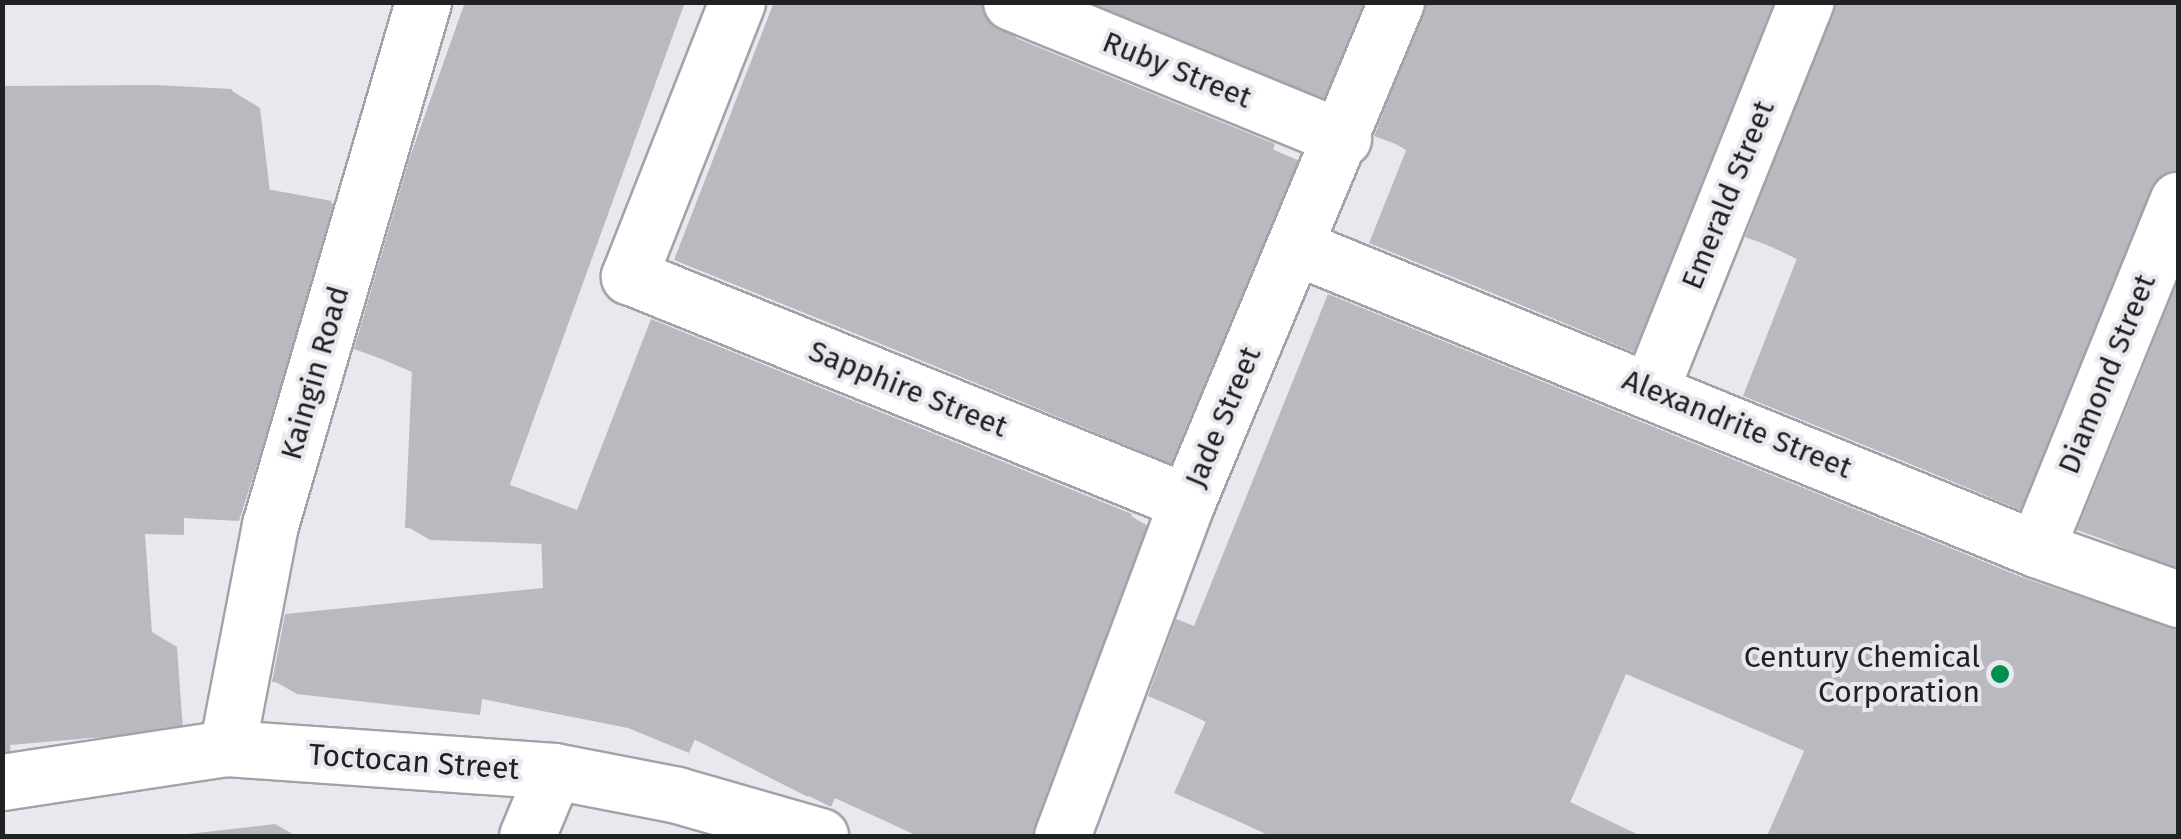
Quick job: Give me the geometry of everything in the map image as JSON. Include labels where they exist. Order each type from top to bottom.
[{"type":"street","name":"Kaingin Road","points":[[227,748],[270,525],[422,2]]},
{"type":"street","name":"Sapphire Street","points":[[737,2],[629,276],[1187,502]]},
{"type":"street","name":"Ruby Street","points":[[1011,2],[1342,138]]},
{"type":"street","name":"Jade Street","points":[[1062,836],[1187,502],[1396,2]]},
{"type":"street","name":"Emerald Street","points":[[1651,388],[1805,2]]},
{"type":"street","name":"Diamond Street","points":[[2036,549],[2178,200]]},
{"type":"street","name":"Alexandrite Street","points":[[1296,247],[1651,388],[2036,549],[2178,599]]},
{"type":"street","name":"Toctocan Street","points":[[2,782],[227,748],[554,771],[677,796],[820,836]]},
{"type":"street","points":[[527,836],[554,771]]},
{"type":"building","points":[[465,2],[659,2],[487,476],[577,510],[651,319],[1132,514],[1103,590],[1118,596],[1023,836],[918,836],[812,787],[808,797],[672,728],[666,743],[603,716],[460,688],[458,704],[272,682],[285,614],[543,588],[541,533],[405,528],[412,370],[354,349],[409,160]]},
{"type":"building","points":[[774,2],[980,2],[986,20],[999,31],[1275,144],[1155,455],[674,260]]},
{"type":"building","points":[[1095,2],[1362,2],[1323,96]]},
{"type":"building","points":[[1427,2],[1771,2],[1632,350],[1369,243],[1407,148],[1374,136]]},
{"type":"building","points":[[1835,2],[2178,2],[2178,170],[2160,175],[2149,188],[2019,508],[1743,396],[1798,256],[1745,237]]},
{"type":"building","points":[[156,85],[232,89],[244,185],[332,201],[295,328],[270,320],[211,506],[157,504],[156,520],[118,519],[126,630],[150,628],[155,715],[2,724],[2,86]]},
{"type":"building","points":[[2178,282],[2178,566],[2077,530]]},
{"type":"building","points":[[1328,294],[2024,578],[2178,629],[2178,836],[1767,836],[1805,749],[1599,661],[1543,789],[1641,836],[1272,836],[1174,793],[1206,721],[1148,696],[1176,619],[1194,626]]},
{"type":"place","name":"Century Chemical Corporation","points":[[2000,674]]}]
